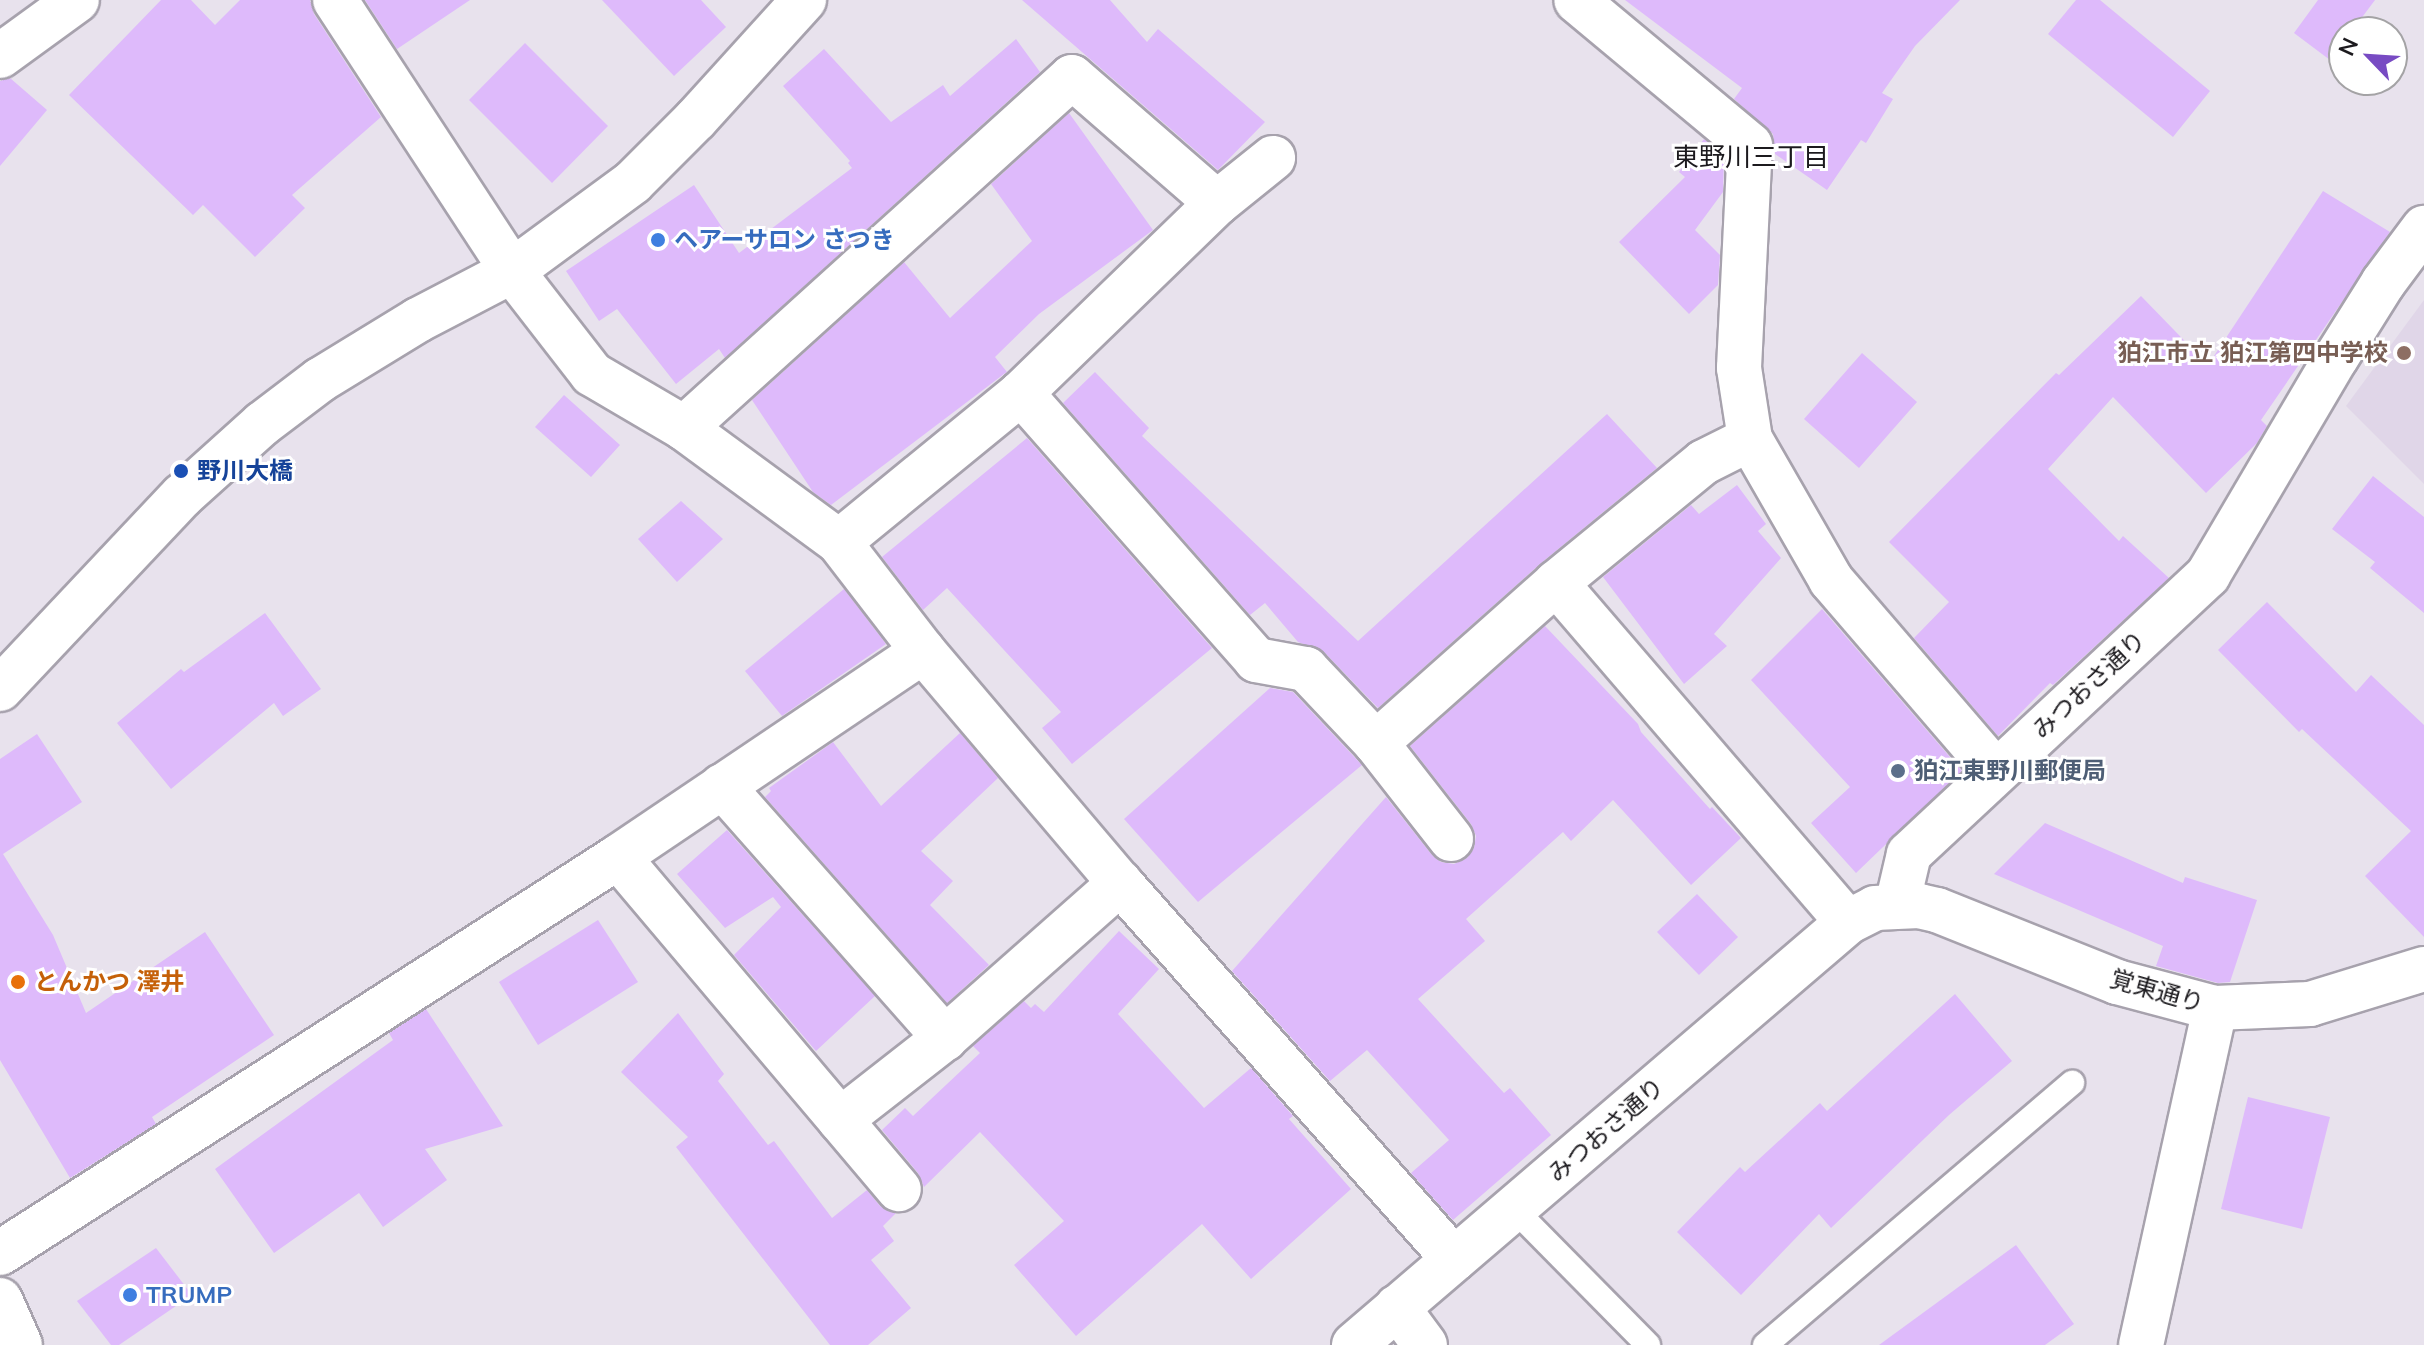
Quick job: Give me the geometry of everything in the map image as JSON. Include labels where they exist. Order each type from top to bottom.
[{"type":"street","points":[[0,56],[77,0]]},
{"type":"street","points":[[335,0],[512,271],[592,374],[684,428],[839,542],[923,651],[1120,883],[1454,1259]]},
{"type":"street","points":[[0,689],[182,496],[262,424],[320,380],[405,328],[512,271],[633,182],[696,119],[804,0]]},
{"type":"street","points":[[1576,0],[1750,145],[1739,368],[1750,439],[1831,580],[1996,772]]},
{"type":"street","points":[[684,428],[1072,77],[1217,203]]},
{"type":"street","points":[[839,542],[1021,393],[1217,203],[1273,158]]},
{"type":"street","name":"みつおさ通り","points":[[1354,1345],[1848,922],[1875,908],[1897,905],[1909,854],[2208,575],[2336,358],[2383,283],[2424,228]]},
{"type":"street","points":[[1021,393],[1256,660],[1306,669],[1376,743],[1451,839]]},
{"type":"street","points":[[1376,743],[1556,583],[1704,462],[1750,439]]},
{"type":"street","points":[[1556,583],[1848,922]]},
{"type":"street","points":[[0,1253],[618,857],[923,651]]},
{"type":"street","points":[[722,786],[945,1038]]},
{"type":"street","points":[[618,857],[899,1189]]},
{"type":"street","points":[[840,1120],[945,1038],[1120,883]]},
{"type":"street","name":"覚東通り","points":[[1897,905],[1937,910],[2117,982],[2215,1008],[2310,1004],[2424,969]]},
{"type":"street","points":[[2141,1345],[2215,1008]]},
{"type":"street","points":[[0,1300],[20,1345]]},
{"type":"street","points":[[1397,1307],[1425,1345]]},
{"type":"lane","points":[[1765,1345],[2072,1083]]},
{"type":"lane","points":[[1514,1209],[1648,1345]]},
{"type":"shaded area","name":"狛江市立 狛江第四中学校","points":[[2424,300],[2424,484],[2346,406]]},
{"type":"building","points":[[161,0],[191,0],[215,25],[240,0],[310,0],[314,14],[381,117],[292,195],[305,208],[255,257],[203,205],[193,215],[69,95]]},
{"type":"building","points":[[365,0],[470,0],[397,49]]},
{"type":"building","points":[[602,0],[701,0],[726,27],[674,76]]},
{"type":"building","points":[[1022,0],[1110,0],[1147,42],[1158,29],[1265,122],[1218,170]]},
{"type":"building","points":[[1625,0],[1960,0],[1915,46],[1882,93],[1893,99],[1866,143],[1861,140],[1827,190],[1775,154],[1773,134],[1734,99],[1742,88]]},
{"type":"building","points":[[2076,0],[2100,0],[2210,91],[2173,137],[2048,34]]},
{"type":"building","points":[[2318,0],[2375,0],[2363,16],[2328,16],[2328,58],[2294,33]]},
{"type":"building","points":[[1016,39],[1040,72],[725,358],[719,349],[676,384],[617,309],[599,321],[566,271],[694,185],[739,253],[852,168],[848,163],[850,161],[783,86],[824,49],[891,122],[943,85],[950,96]]},
{"type":"building","points":[[525,43],[608,126],[552,183],[469,100]]},
{"type":"building","points":[[10,78],[47,110],[0,166],[0,81]]},
{"type":"building","points":[[1069,113],[1153,230],[1039,314],[995,357],[1007,372],[831,505],[813,492],[752,400],[904,262],[950,318],[1032,241],[991,184]]},
{"type":"building","points":[[1704,139],[1724,156],[1723,192],[1695,230],[1720,255],[1718,285],[1689,314],[1619,242],[1685,177],[1679,172]]},
{"type":"building","points":[[2323,191],[2390,232],[2261,420],[2267,426],[2257,443],[2206,493],[2113,397],[2048,469],[2119,541],[2123,536],[2169,578],[2053,685],[2050,683],[1998,736],[1914,638],[1949,602],[1889,542],[2056,373],[2059,375],[2141,296],[2208,365]]},
{"type":"building","points":[[1862,353],[1917,402],[1859,468],[1804,419]]},
{"type":"building","points":[[1095,372],[1149,428],[1142,436],[1358,641],[1607,414],[1657,468],[1540,564],[1378,708],[1324,652],[1298,642],[1265,603],[1250,615],[1063,403]]},
{"type":"building","points":[[564,395],[620,445],[591,477],[535,427]]},
{"type":"building","points":[[1027,438],[1212,648],[1072,764],[1042,728],[1061,712],[947,588],[923,610],[882,557]]},
{"type":"building","points":[[2373,476],[2424,517],[2424,613],[2370,568],[2375,562],[2332,529]]},
{"type":"building","points":[[1737,485],[1766,524],[1758,531],[1781,558],[1714,634],[1727,646],[1684,684],[1603,577],[1691,505],[1699,514]]},
{"type":"building","points":[[681,501],[723,539],[677,582],[638,539]]},
{"type":"building","points":[[844,589],[886,644],[782,716],[745,671]]},
{"type":"building","points":[[2267,602],[2356,692],[2371,675],[2424,725],[2424,937],[2365,876],[2411,831],[2302,729],[2299,732],[2218,650]]},
{"type":"building","points":[[1822,609],[1962,771],[1856,873],[1811,823],[1850,787],[1751,680]]},
{"type":"building","points":[[265,613],[321,689],[283,716],[274,703],[171,789],[117,723],[181,669],[184,672]]},
{"type":"building","points":[[1545,626],[1638,724],[1641,732],[1710,809],[1712,807],[1741,838],[1691,885],[1613,800],[1571,841],[1563,832],[1466,919],[1485,941],[1418,999],[1504,1093],[1510,1088],[1551,1135],[1453,1220],[1411,1173],[1449,1140],[1367,1050],[1330,1081],[1232,971],[1386,797],[1441,862],[1454,864],[1467,858],[1474,848],[1476,836],[1471,824],[1410,746]]},
{"type":"building","points":[[1270,688],[1293,692],[1362,765],[1198,902],[1124,819]]},
{"type":"building","points":[[960,733],[998,778],[921,851],[953,881],[930,905],[989,965],[947,1003],[765,797],[771,791],[769,788],[833,742],[881,806]]},
{"type":"building","points":[[37,734],[82,802],[3,854],[53,935],[86,1013],[205,932],[274,1035],[152,1117],[156,1124],[70,1178],[0,1060],[0,759]]},
{"type":"building","points":[[2045,823],[2183,883],[2185,877],[2257,900],[2230,982],[2218,983],[2156,966],[2163,946],[1994,874]]},
{"type":"building","points":[[727,830],[875,996],[816,1051],[734,955],[781,907],[773,897],[725,928],[677,874]]},
{"type":"building","points":[[1697,894],[1738,937],[1699,975],[1657,932]]},
{"type":"building","points":[[598,920],[638,982],[538,1045],[499,982]]},
{"type":"building","points":[[1119,931],[1159,969],[1118,1014],[1204,1108],[1251,1068],[1293,1116],[1289,1119],[1351,1189],[1251,1279],[1202,1224],[1076,1336],[1014,1265],[1064,1221],[980,1132],[924,1187],[918,1173],[882,1130],[905,1108],[913,1116],[980,1053],[973,1046],[1024,1001],[1031,1008],[1035,1004],[1044,1012]]},
{"type":"building","points":[[1955,994],[2012,1061],[1949,1115],[1831,1228],[1819,1214],[1741,1295],[1677,1232],[1740,1167],[1745,1172],[1820,1103],[1827,1111]]},
{"type":"building","points":[[426,1009],[503,1126],[425,1149],[447,1180],[383,1227],[359,1193],[274,1253],[215,1169],[393,1040],[389,1033]]},
{"type":"building","points":[[678,1013],[724,1074],[718,1081],[768,1145],[774,1141],[832,1218],[867,1190],[880,1206],[896,1213],[883,1226],[894,1241],[871,1260],[911,1308],[868,1345],[830,1345],[676,1147],[688,1137],[621,1072]]},
{"type":"building","points":[[2248,1097],[2330,1117],[2302,1229],[2221,1209]]},
{"type":"building","points":[[2016,1245],[2074,1324],[2045,1345],[1879,1345]]},
{"type":"building","points":[[156,1248],[192,1295],[119,1345],[111,1345],[77,1301]]},
{"type":"place","name":"ヘアーサロン さつき","points":[[658,240]]},
{"type":"place","name":"狛江市立 狛江第四中学校","points":[[2404,353]]},
{"type":"place","name":"野川大橋","points":[[181,471]]},
{"type":"place","name":"狛江東野川郵便局","points":[[1898,771]]},
{"type":"place","name":"とんかつ 澤井","points":[[18,982]]},
{"type":"place","name":"TRUMP","points":[[130,1295]]},
{"type":"district","name":"東野川三丁目","points":[[1751,157]]}]
